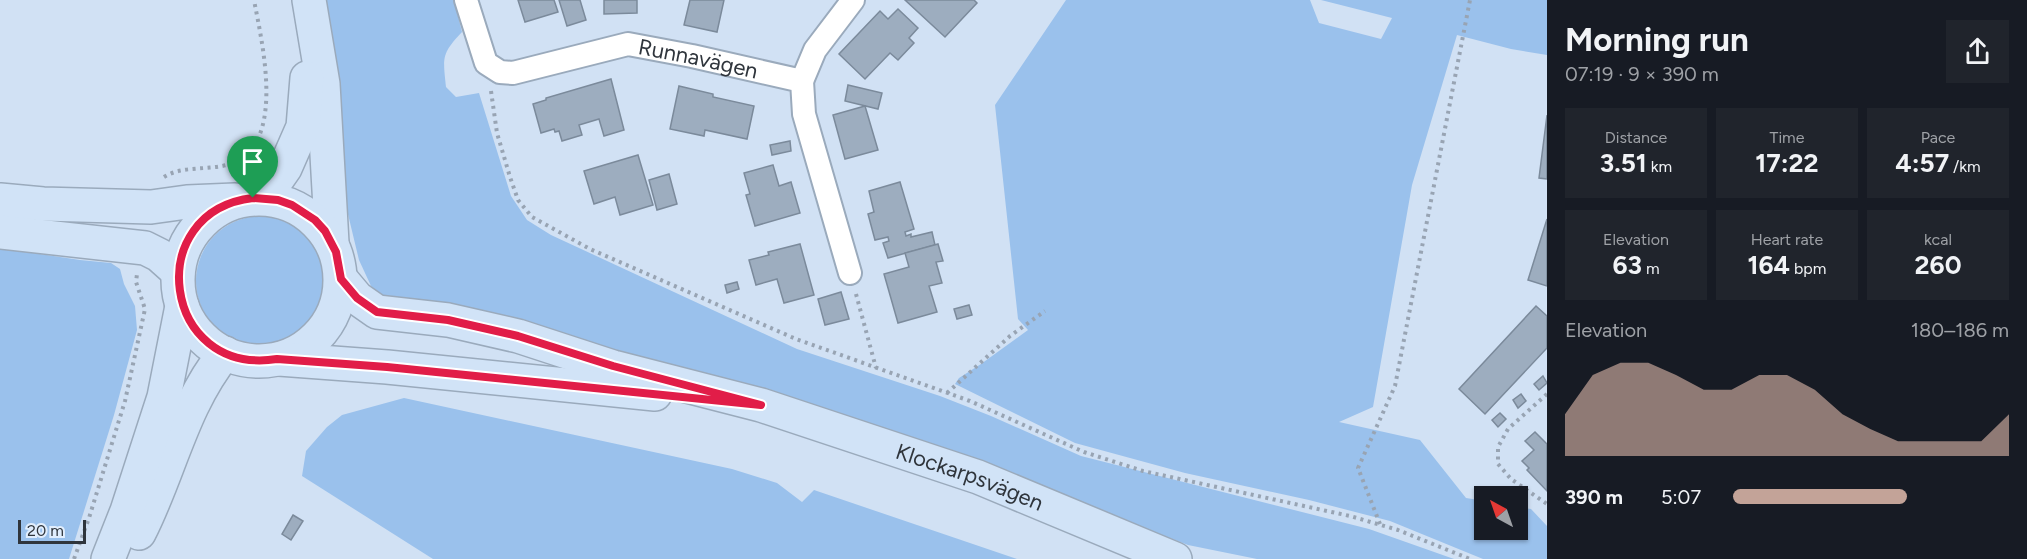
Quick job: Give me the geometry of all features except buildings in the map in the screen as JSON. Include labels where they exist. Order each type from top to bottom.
[{"type":"street","points":[[294,0],[307,79],[303,128],[285,168],[253,199],[217,210],[196,229],[186,245],[178,272],[178,289],[182,306],[189,321],[211,345],[225,353],[250,360],[277,359],[387,367],[761,405]]},
{"type":"street","points":[[309,0],[323,84],[332,243]]},
{"type":"street","points":[[466,0],[486,63]]},
{"type":"street","points":[[850,273],[804,114],[802,81],[815,50],[853,0]]},
{"type":"street","name":"Runnavägen","points":[[486,63],[500,72],[513,73],[628,44],[802,81]]},
{"type":"street","points":[[0,200],[43,204],[152,207],[187,202],[253,199],[292,205],[315,220],[332,243],[339,261],[341,279],[334,311],[323,330],[298,351],[277,359]]},
{"type":"street","points":[[0,232],[145,248],[159,255],[178,272]]},
{"type":"street","points":[[341,279],[357,298],[377,312],[448,320],[518,336],[613,366],[761,405]]},
{"type":"street","points":[[108,559],[128,511],[164,397],[182,306]]},
{"type":"street","points":[[126,559],[151,509],[179,435],[210,371],[225,353]]},
{"type":"street","name":"Klockarpsvägen","points":[[761,405],[978,477],[1175,559]]},
{"type":"path","points":[[1381,525],[1358,468],[1395,386],[1470,0]]},
{"type":"path","points":[[486,63],[497,133],[518,200],[532,217],[590,249],[796,339],[947,393],[1022,423],[1084,452],[1143,471],[1350,516],[1398,530],[1470,559]]},
{"type":"path","points":[[850,273],[876,369]]},
{"type":"path","points":[[947,393],[1011,336],[1045,311]]},
{"type":"path","points":[[1547,394],[1508,429],[1498,447],[1498,464],[1511,479],[1547,504]]},
{"type":"shaded area","points":[[321,0],[454,0],[462,32],[450,46],[445,57],[446,87],[456,97],[479,93],[511,196],[527,220],[551,235],[797,349],[940,396],[1081,456],[1369,529],[1454,559],[1257,559],[1188,545],[1083,505],[388,301],[371,286],[359,260],[346,206]]},
{"type":"shaded area","points":[[1066,0],[1310,0],[1319,23],[1381,39],[1392,18],[1321,0],[1547,0],[1547,55],[1511,49],[1457,35],[1412,185],[1373,407],[1339,422],[1420,440],[1466,498],[1474,499],[1474,540],[1528,540],[1528,509],[1531,509],[1547,526],[1547,559],[1483,559],[1390,521],[1309,500],[1185,473],[1075,443],[955,384],[959,378],[1028,330],[1018,319],[995,105]]},
{"type":"shaded area","points":[[261,216],[286,221],[307,235],[321,256],[326,281],[321,306],[307,327],[286,341],[261,346],[236,341],[215,327],[201,306],[196,281],[201,256],[215,235],[236,221]]},
{"type":"shaded area","points":[[0,248],[111,263],[120,269],[124,284],[135,306],[137,330],[114,415],[69,559],[0,559]]},
{"type":"shaded area","points":[[404,398],[732,469],[777,483],[802,502],[814,490],[1017,559],[433,559],[302,476],[306,451],[327,427],[342,415]]},
{"type":"route","points":[[253,198],[278,200],[292,205],[315,220],[325,231],[336,252],[341,279],[357,298],[377,312],[448,320],[518,336],[613,366],[761,405],[387,367],[277,359],[260,361],[233,357],[211,345],[189,321],[178,289],[178,272],[186,245],[202,222],[225,206],[253,198]]}]
